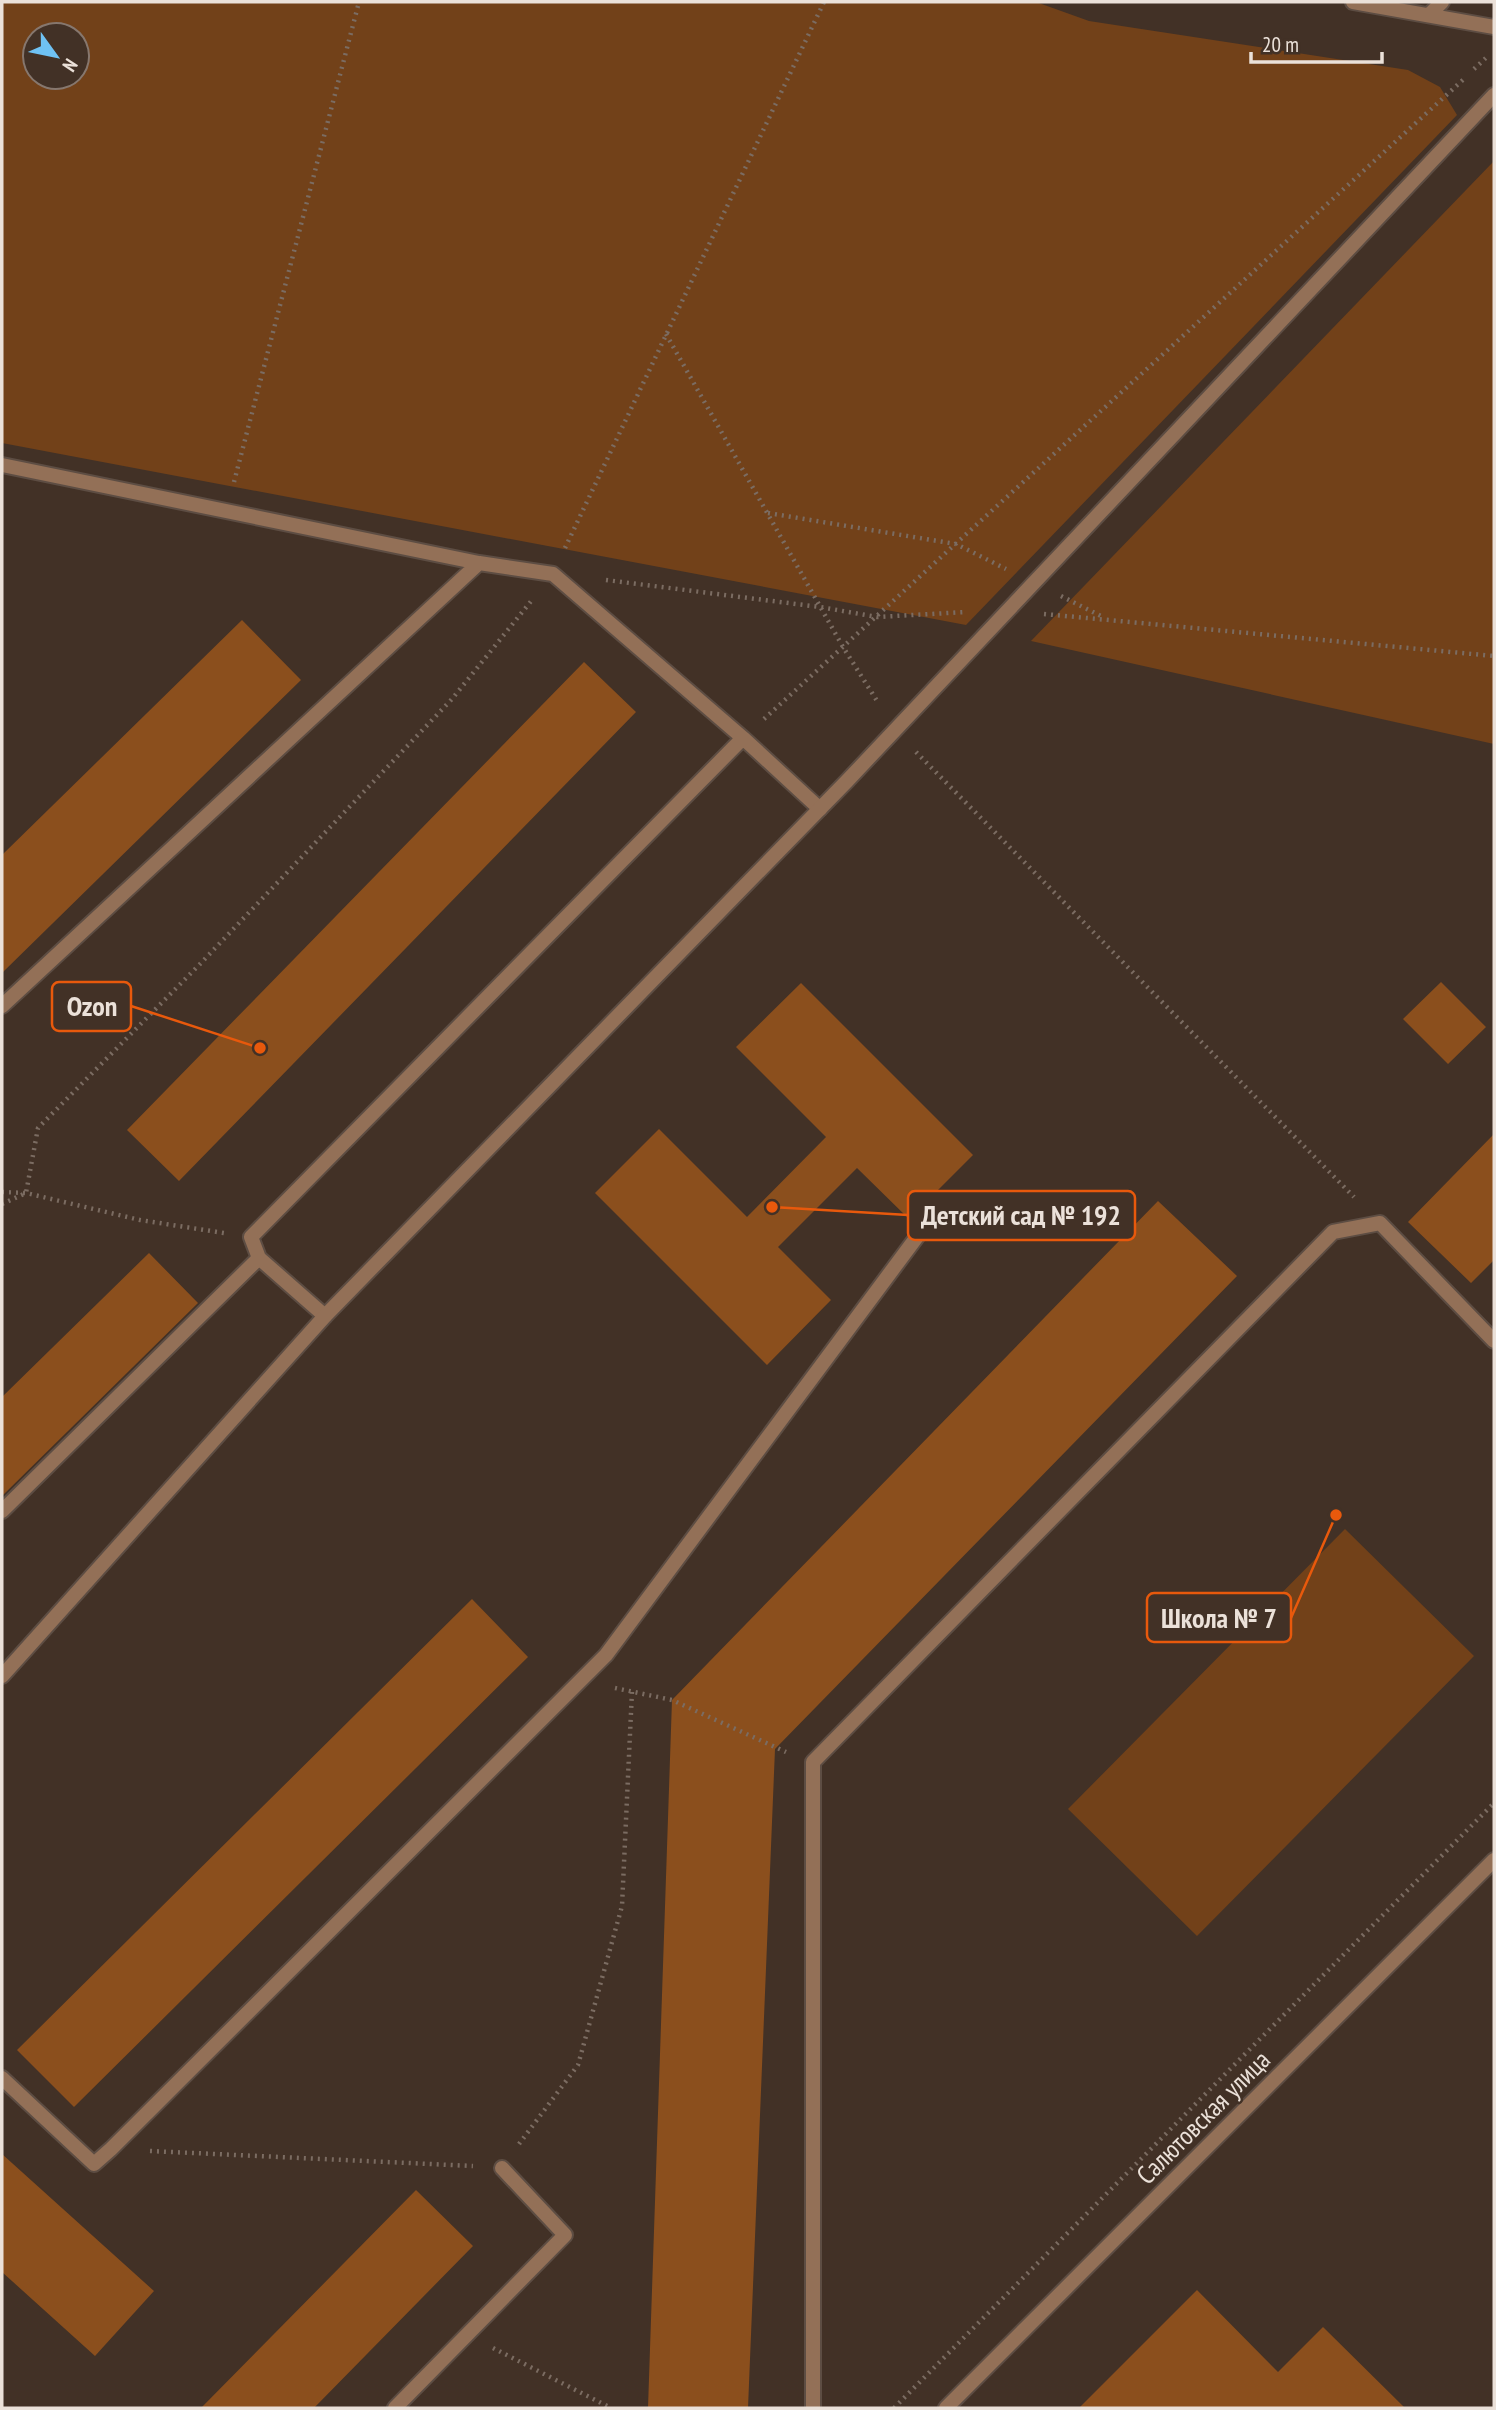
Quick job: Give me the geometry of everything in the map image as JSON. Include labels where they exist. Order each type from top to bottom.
[{"type":"street","points":[[1353,2],[1494,27]]},
{"type":"street","points":[[1429,15],[1442,2]]},
{"type":"street","points":[[2,1676],[325,1316],[820,809],[1494,95]]},
{"type":"street","points":[[2,465],[479,563],[553,574],[743,738],[820,809]]},
{"type":"street","points":[[2,1006],[479,563]]},
{"type":"street","points":[[325,1316],[260,1258],[251,1237],[743,738]]},
{"type":"street","points":[[813,2408],[813,1762],[1333,1232],[1380,1223],[1494,1341]]},
{"type":"street","points":[[2,2078],[94,2164],[111,2150],[606,1655],[925,1227]]},
{"type":"street","points":[[2,1511],[260,1258]]},
{"type":"street","name":"Салютовская улица","points":[[946,2408],[1494,1860]]},
{"type":"street","points":[[395,2408],[565,2235],[502,2168]]},
{"type":"path","points":[[226,511],[359,2]]},
{"type":"path","points":[[26,1193],[38,1128],[452,699],[553,574],[824,2]]},
{"type":"path","points":[[743,738],[1494,51]]},
{"type":"path","points":[[666,334],[842,647],[895,730],[1380,1223]]},
{"type":"path","points":[[767,513],[956,544],[1107,619]]},
{"type":"path","points":[[2,1192],[26,1193],[140,1220],[251,1237]]},
{"type":"path","points":[[2,1204],[26,1193]]},
{"type":"path","points":[[581,1681],[672,1700],[775,1749],[813,1762]]},
{"type":"path","points":[[111,2150],[502,2168],[578,2065],[622,1906],[632,1691]]},
{"type":"path","points":[[894,2408],[1494,1803]]},
{"type":"path","points":[[467,2335],[611,2408]]},
{"type":"shaded area","points":[[2,2],[1036,2],[1089,21],[1408,70],[1440,87],[1457,115],[966,625],[2,443]]},
{"type":"shaded area","points":[[1494,161],[1494,744],[1031,641]]},
{"type":"shaded area","points":[[1345,1529],[1474,1656],[1197,1936],[1068,1809]]},
{"type":"building","points":[[242,620],[301,680],[2,973],[2,855]]},
{"type":"building","points":[[584,662],[636,712],[179,1181],[127,1130]]},
{"type":"building","points":[[1441,982],[1486,1027],[1448,1064],[1403,1019]]},
{"type":"building","points":[[801,983],[973,1155],[909,1219],[857,1168],[778,1247],[831,1300],[767,1365],[595,1193],[659,1129],[747,1217],[826,1137],[736,1047]]},
{"type":"building","points":[[1494,1134],[1494,1260],[1471,1283],[1408,1222]]},
{"type":"building","points":[[1158,1201],[1237,1276],[775,1749],[748,2408],[648,2408],[672,1700]]},
{"type":"building","points":[[149,1253],[198,1303],[2,1496],[2,1397]]},
{"type":"building","points":[[472,1599],[528,1657],[74,2107],[17,2050]]},
{"type":"building","points":[[2,2154],[154,2291],[95,2356],[2,2272]]},
{"type":"building","points":[[416,2190],[473,2246],[314,2408],[201,2408]]},
{"type":"building","points":[[1197,2290],[1278,2372],[1323,2327],[1405,2408],[1079,2408]]},
{"type":"place","name":"Ozon","points":[[260,1048]]},
{"type":"place","name":"Детский сад № 192","points":[[772,1207]]},
{"type":"place","name":"Школа № 7","points":[[1336,1515]]}]
